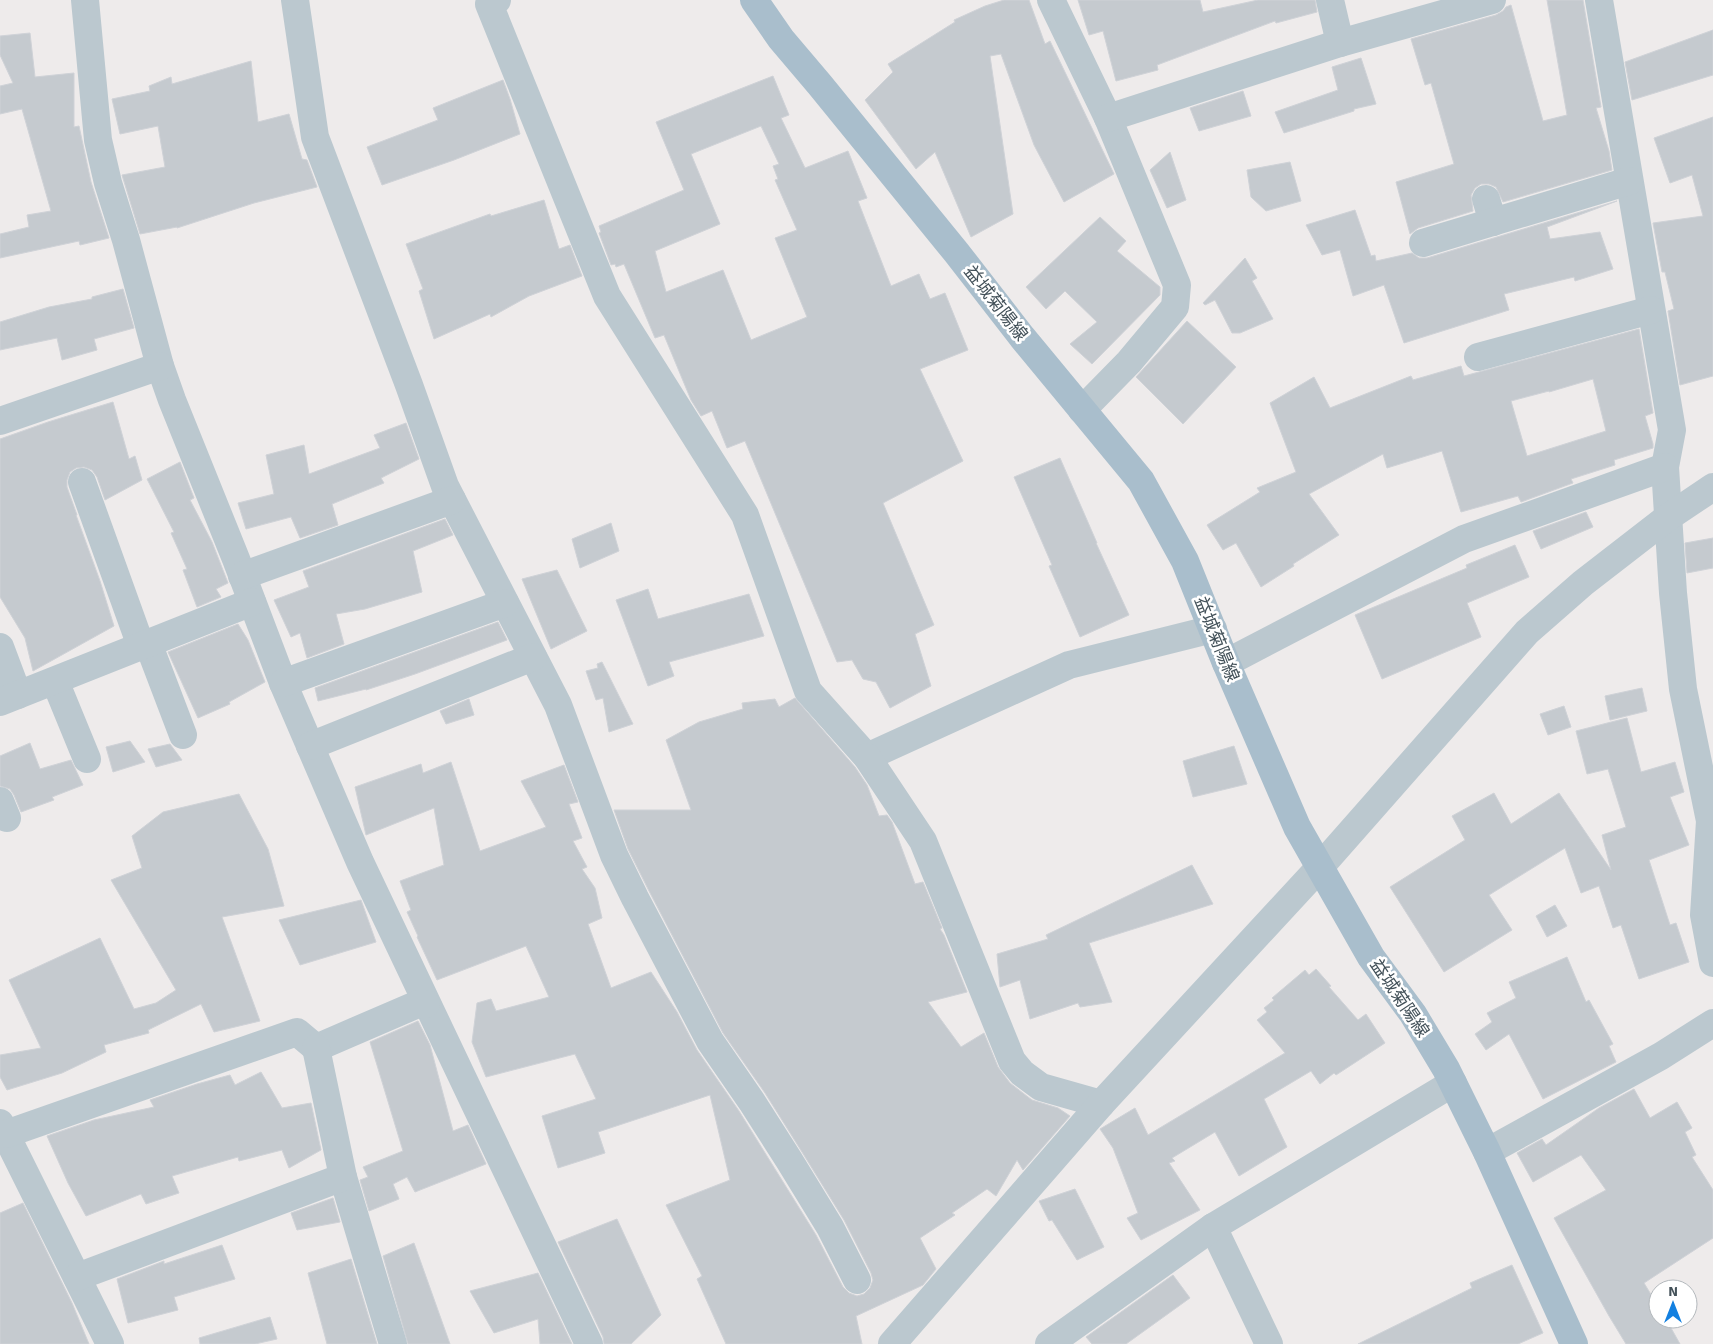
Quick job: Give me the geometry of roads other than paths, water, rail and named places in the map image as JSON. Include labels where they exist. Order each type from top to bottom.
[{"type":"main road","name":"益城菊陽線","points":[[754,0],[781,39],[1141,481],[1185,561],[1226,663],[1297,827],[1371,957],[1414,1014],[1446,1069],[1487,1152],[1574,1344]]},
{"type":"street","points":[[85,0],[98,140],[108,183],[129,248],[160,366],[282,683],[360,862],[588,1344]]},
{"type":"street","points":[[295,0],[315,137],[409,385],[445,486],[558,705],[614,854],[635,898],[710,1041],[790,1160],[830,1227],[857,1280]]},
{"type":"street","points":[[497,0],[489,4],[607,296],[746,515],[808,691],[867,757],[923,841],[1012,1061],[1022,1073],[1041,1087],[1101,1104]]},
{"type":"street","points":[[1052,0],[1108,118],[1177,285],[1175,307],[1128,362],[1082,410]]},
{"type":"street","points":[[1330,0],[1340,43]]},
{"type":"street","points":[[1599,0],[1672,430],[1665,468],[1667,518],[1683,689],[1710,821],[1704,915],[1713,963]]},
{"type":"street","points":[[1108,118],[1340,43],[1478,2]]},
{"type":"street","points":[[1423,243],[1489,211],[1630,181]]},
{"type":"street","points":[[1478,357],[1651,310]]},
{"type":"street","points":[[0,421],[160,366]]},
{"type":"street","points":[[1226,663],[1464,539],[1665,468]]},
{"type":"street","points":[[82,482],[145,644],[183,734]]},
{"type":"street","points":[[892,1344],[1101,1104],[1320,867],[1528,632],[1583,583],[1667,518],[1713,487]]},
{"type":"street","points":[[242,576],[452,500]]},
{"type":"street","points":[[0,647],[9,699],[252,602]]},
{"type":"street","points":[[282,683],[505,603]]},
{"type":"street","points":[[867,757],[1070,664],[1213,629]]},
{"type":"street","points":[[310,746],[533,657]]},
{"type":"street","points":[[55,681],[87,759]]},
{"type":"street","points":[[316,1048],[418,1004],[426,1004]]},
{"type":"street","points":[[1487,1152],[1661,1056],[1713,1023]]},
{"type":"street","points":[[110,1344],[3,1129],[297,1032],[316,1048],[343,1177],[393,1344]]},
{"type":"street","points":[[1049,1344],[1213,1227],[1453,1083]]},
{"type":"street","points":[[77,1277],[343,1177]]},
{"type":"street","points":[[1213,1227],[1269,1344]]}]
